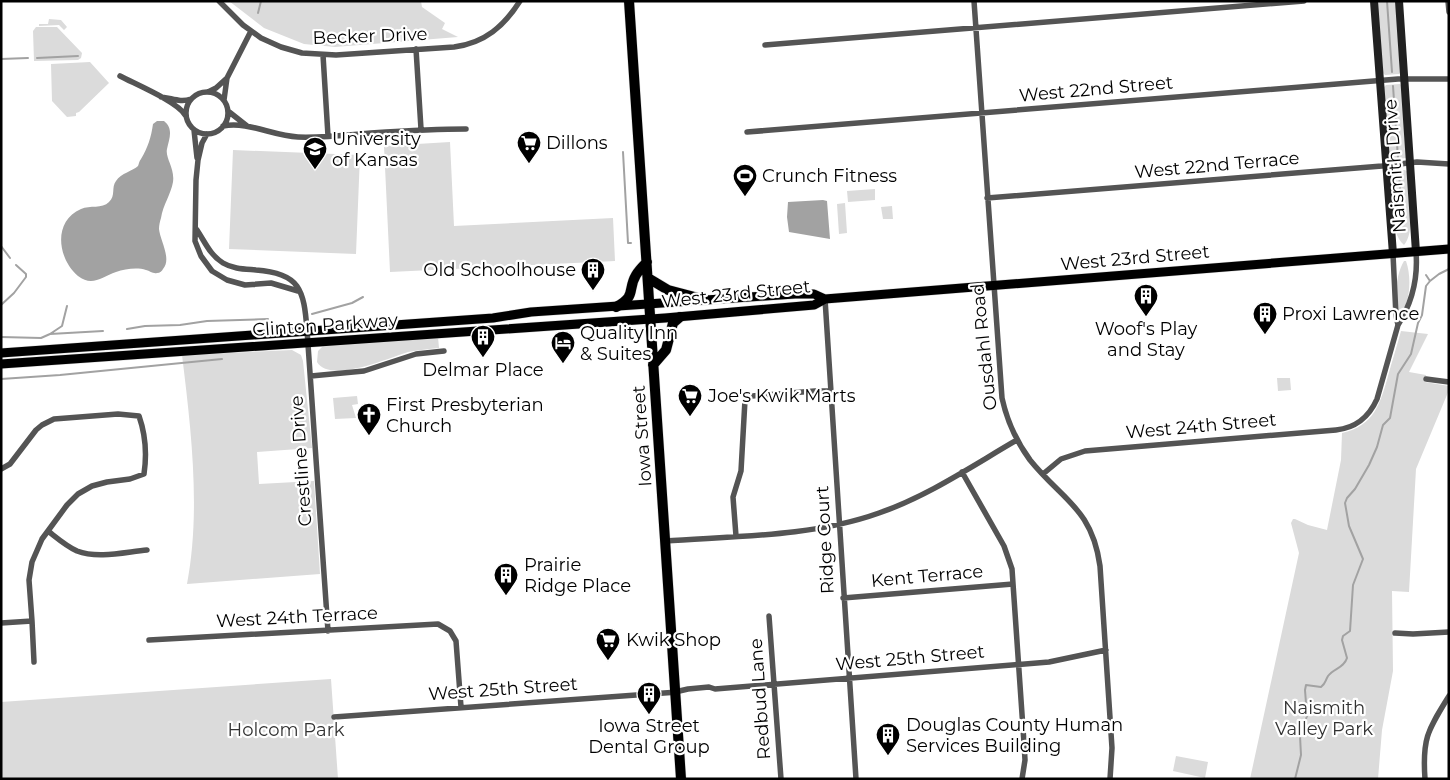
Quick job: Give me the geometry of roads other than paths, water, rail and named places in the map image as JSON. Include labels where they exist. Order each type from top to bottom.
[{"type":"highway","name":"Iowa Street","points":[[629,1],[681,779]]},
{"type":"highway","points":[[616,307],[630,297],[635,276],[646,262]]},
{"type":"highway","points":[[648,278],[661,288],[706,300]]},
{"type":"highway","points":[[653,365],[666,350],[673,323],[680,317]]},
{"type":"main road","name":"West 23rd Street","points":[[650,318],[680,317],[814,304],[825,299],[1449,250]]},
{"type":"main road","name":"West 23rd Street","points":[[649,304],[814,294],[825,299]]},
{"type":"main road","name":"Clinton Parkway","points":[[1,353],[493,318],[522,313],[649,304]]},
{"type":"main road","name":"Clinton Parkway","points":[[1,364],[650,318]]},
{"type":"street","name":"Becker Drive","points":[[219,1],[251,31],[281,47],[302,53],[323,55],[463,46],[482,39],[500,27],[520,1]]},
{"type":"street","name":"Ousdahl Road","points":[[974,1],[1000,389],[1008,421],[1017,440],[1029,459],[1079,511],[1094,538],[1100,566],[1106,650],[1112,748],[1110,779]]},
{"type":"street","points":[[765,45],[1304,1]]},
{"type":"street","name":"Naismith Drive","points":[[1374,1],[1398,324]]},
{"type":"street","name":"Naismith Drive","points":[[1366,417],[1377,400],[1398,324],[1404,316],[1417,271],[1399,1]]},
{"type":"street","points":[[1448,1],[1449,12]]},
{"type":"street","points":[[208,92],[216,88],[226,78],[251,31]]},
{"type":"street","points":[[416,49],[421,129]]},
{"type":"street","points":[[323,55],[328,136]]},
{"type":"street","points":[[120,76],[180,108],[194,130],[208,134],[214,133],[224,126],[228,111],[224,101],[217,94],[208,92],[199,93],[191,99],[186,106],[185,115]]},
{"type":"street","points":[[224,101],[226,78]]},
{"type":"street","name":"West 22nd Street","points":[[747,132],[1404,78],[1449,79]]},
{"type":"street","points":[[161,97],[170,97],[180,101],[191,99]]},
{"type":"street","points":[[228,111],[246,126]]},
{"type":"street","points":[[224,126],[246,126],[298,137],[466,128]]},
{"type":"street","points":[[194,130],[195,149],[198,160]]},
{"type":"street","points":[[208,134],[202,143],[198,160],[197,230],[195,241],[206,265],[218,276],[236,283],[245,285],[272,283],[298,291]]},
{"type":"street","name":"West 22nd Terrace","points":[[987,198],[1417,162],[1449,164]]},
{"type":"street","name":"Crestline Drive","points":[[197,230],[209,251],[223,263],[237,268],[284,274],[295,282],[304,307],[308,330],[328,631]]},
{"type":"street","name":"Ridge Court","points":[[825,299],[856,779]]},
{"type":"street","points":[[311,376],[364,371],[416,354],[444,351]]},
{"type":"street","points":[[1426,378],[1449,382]]},
{"type":"street","points":[[736,536],[733,497],[741,470],[745,400],[752,396],[815,390],[831,391]]},
{"type":"street","points":[[1,469],[10,464],[36,430],[54,419],[118,414],[139,416],[146,439],[144,474],[124,481],[98,484],[84,490],[67,505],[38,546],[30,570],[34,662]]},
{"type":"street","name":"West 24th Street","points":[[1043,474],[1061,459],[1085,451],[1343,430],[1354,426],[1366,417]]},
{"type":"street","points":[[665,541],[803,530],[839,524],[892,508],[962,472],[1017,440]]},
{"type":"street","points":[[962,472],[1008,555],[1012,569],[1025,760],[1022,779]]},
{"type":"street","points":[[48,531],[70,547],[89,554],[147,550]]},
{"type":"street","name":"Kent Terrace","points":[[844,598],[1013,584]]},
{"type":"street","name":"Redbud Lane","points":[[769,616],[781,779]]},
{"type":"street","points":[[1,623],[32,621]]},
{"type":"street","name":"West 24th Terrace","points":[[149,640],[328,631],[434,623],[446,628],[453,635],[457,644],[461,707]]},
{"type":"street","points":[[1395,633],[1449,632]]},
{"type":"street","name":"West 25th Street","points":[[334,717],[1019,664],[1067,659],[1106,650]]},
{"type":"street","points":[[1425,779],[1424,757],[1426,740],[1431,726],[1449,696]]},
{"type":"waterway","points":[[258,13],[261,1]]},
{"type":"waterway","points":[[1387,1],[1392,72]]},
{"type":"waterway","points":[[37,58],[78,56]]},
{"type":"waterway","points":[[1,59],[28,58]]},
{"type":"waterway","points":[[1393,86],[1398,158]]},
{"type":"waterway","points":[[623,152],[628,243],[631,243]]},
{"type":"waterway","points":[[1399,172],[1402,223]]},
{"type":"waterway","points":[[1,246],[10,258]]},
{"type":"waterway","points":[[1,305],[14,293],[26,277],[26,274],[16,265]]},
{"type":"waterway","points":[[1430,281],[1449,269]]},
{"type":"waterway","points":[[1295,779],[1301,755],[1300,736],[1307,716],[1306,685],[1321,687],[1328,676],[1344,664],[1347,658],[1342,640],[1343,636],[1350,631],[1353,585],[1363,559],[1349,526],[1345,503],[1369,465],[1377,447],[1383,425],[1390,418],[1398,374],[1411,354],[1418,323],[1422,315],[1426,286],[1430,281],[1426,275]]},
{"type":"waterway","points":[[312,314],[352,303],[363,297]]},
{"type":"waterway","points":[[50,334],[62,326],[67,306]]},
{"type":"waterway","points":[[127,329],[207,321],[268,319]]},
{"type":"waterway","points":[[1,337],[41,338],[50,334],[103,331]]},
{"type":"waterway","points":[[1,379],[222,359]]},
{"type":"place","name":"Dillons","points":[[529,164]]},
{"type":"place","name":"University of Kansas","points":[[315,170]]},
{"type":"place","name":"Crunch Fitness","points":[[745,197]]},
{"type":"place","name":"Old Schoolhouse","points":[[593,291]]},
{"type":"place","name":"Woof's Play and Stay","points":[[1146,317]]},
{"type":"place","name":"Proxi Lawrence","points":[[1265,335]]},
{"type":"place","name":"Delmar Place","points":[[483,358]]},
{"type":"place","name":"Quality Inn & Suites","points":[[563,364]]},
{"type":"place","name":"Joe's Kwik Marts","points":[[690,417]]},
{"type":"place","name":"First Presbyterian Church","points":[[369,436]]},
{"type":"place","name":"Prairie Ridge Place","points":[[506,596]]},
{"type":"place","name":"Kwik Shop","points":[[608,661]]},
{"type":"place","name":"Iowa Street Dental Group","points":[[649,715]]},
{"type":"place","name":"Douglas County Human Services Building","points":[[888,756]]},
{"type":"park label","name":"Naismith Valley Park","points":[[1324,718]]},
{"type":"park label","name":"Holcom Park","points":[[286,730]]}]
